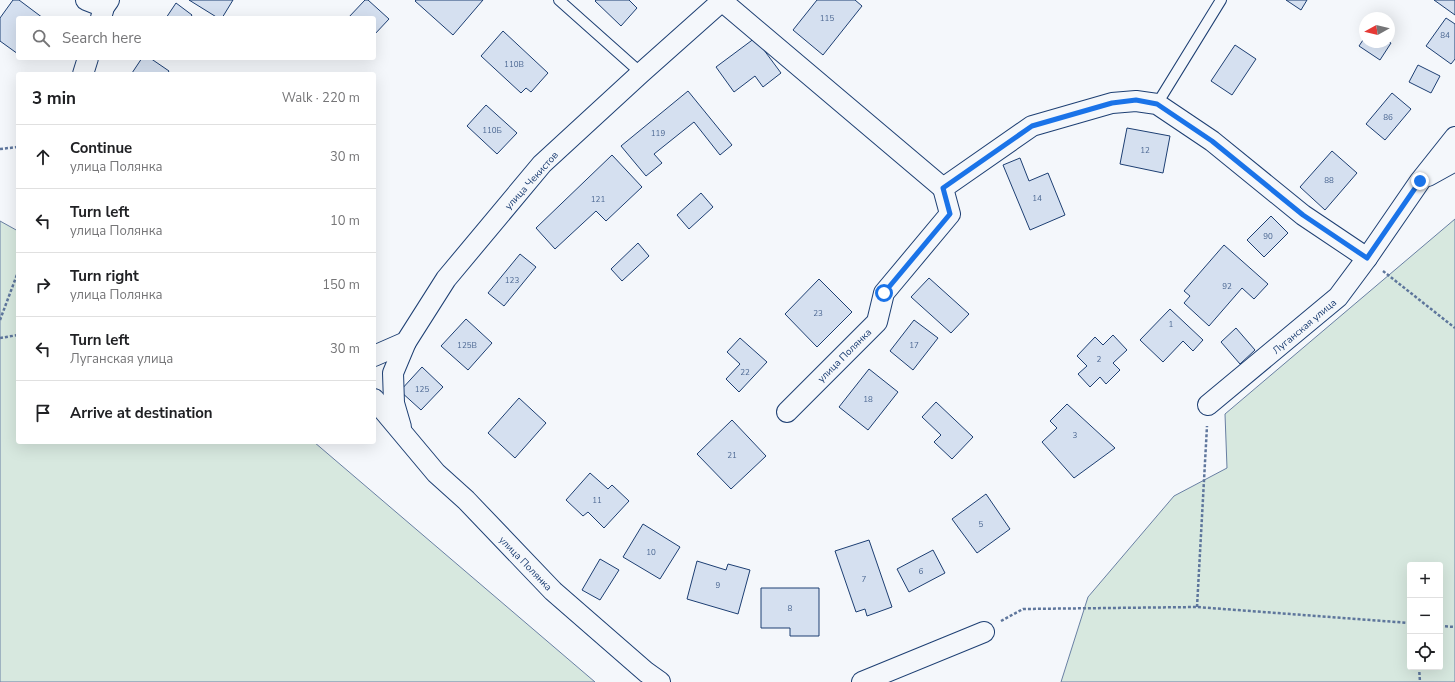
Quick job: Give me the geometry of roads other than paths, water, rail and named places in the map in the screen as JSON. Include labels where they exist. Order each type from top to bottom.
[{"type":"street","name":"улица Чекистов","points":[[402,433],[394,403],[393,373],[406,342],[446,279],[542,164],[722,0]]},
{"type":"street","points":[[722,0],[943,188],[1032,126],[1112,103],[1136,100],[1157,104],[1212,141],[1303,215],[1367,258]]},
{"type":"street","points":[[84,72],[87,60]]},
{"type":"street","name":"Луганская улица","points":[[1208,405],[1338,297],[1420,181],[1455,136]]},
{"type":"street","points":[[1420,181],[1455,161]]},
{"type":"street","name":"улица Полянка","points":[[787,412],[877,322],[884,293],[950,214],[943,188]]},
{"type":"street","points":[[376,355],[406,342]]},
{"type":"street","name":"улица Полянка","points":[[376,401],[436,473],[466,500],[554,591],[646,672],[660,682]]},
{"type":"street","points":[[862,682],[984,632]]},
{"type":"lane","points":[[560,0],[641,73]]},
{"type":"lane","points":[[1157,104],[1221,0]]}]
